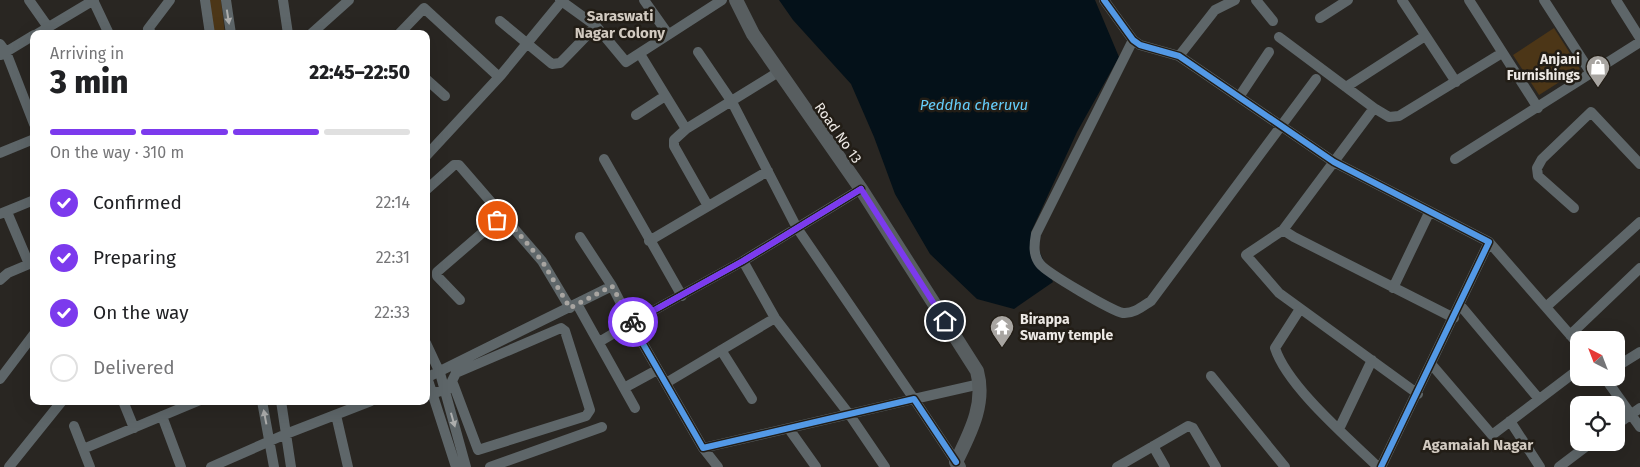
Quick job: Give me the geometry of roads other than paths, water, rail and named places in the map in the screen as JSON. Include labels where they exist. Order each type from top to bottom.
[{"type":"street","points":[[30,0],[48,27]]},
{"type":"street","points":[[43,30],[93,0],[107,30]]},
{"type":"street","points":[[149,30],[170,0]]},
{"type":"street","points":[[205,0],[209,30]]},
{"type":"street","points":[[226,0],[230,30]]},
{"type":"street","points":[[283,0],[287,30]]},
{"type":"street","points":[[315,30],[349,0]]},
{"type":"street","points":[[644,0],[668,34]]},
{"type":"street","name":"Road No 13","points":[[736,0],[753,34],[861,189],[977,371],[980,384]]},
{"type":"street","points":[[1104,0],[1133,40],[1179,56],[1334,162],[1429,213],[1489,242],[1570,335]]},
{"type":"street","points":[[1179,56],[1215,10],[1235,0]]},
{"type":"street","points":[[1256,0],[1273,21]]},
{"type":"street","points":[[1320,18],[1348,0]]},
{"type":"street","points":[[1402,0],[1456,82]]},
{"type":"street","points":[[1469,0],[1538,108]]},
{"type":"street","points":[[1544,0],[1591,73]]},
{"type":"street","points":[[1455,159],[1538,108],[1640,40],[1616,0]]},
{"type":"street","points":[[430,152],[528,43],[561,1],[596,26],[626,62],[716,2]]},
{"type":"street","points":[[403,30],[424,8],[499,76]]},
{"type":"street","points":[[500,21],[528,43],[546,61],[552,64],[560,63],[596,26]]},
{"type":"street","points":[[1346,87],[1426,36]]},
{"type":"street","points":[[30,37],[2,51],[30,115]]},
{"type":"street","points":[[1279,38],[1389,117],[1399,116],[1502,53]]},
{"type":"street","points":[[1133,40],[1036,234],[1034,243],[1034,254],[1041,265],[1102,304],[1124,313],[1138,310],[1151,301],[1316,79]]},
{"type":"street","points":[[698,52],[732,102],[797,228],[958,465]]},
{"type":"street","points":[[1239,97],[1269,52]]},
{"type":"street","points":[[640,54],[686,129]]},
{"type":"street","points":[[708,206],[674,146],[674,140],[686,129],[780,71]]},
{"type":"street","points":[[430,83],[445,96]]},
{"type":"street","points":[[636,116],[665,96]]},
{"type":"street","points":[[1374,108],[1283,230],[1246,254],[1279,293],[1418,394]]},
{"type":"street","points":[[1574,208],[1538,176],[1537,168],[1542,159],[1590,112],[1640,164]]},
{"type":"street","points":[[0,154],[30,141]]},
{"type":"street","points":[[604,159],[682,296]]},
{"type":"street","points":[[430,186],[454,165],[459,165],[542,261],[599,342],[636,408]]},
{"type":"street","points":[[649,241],[768,172]]},
{"type":"street","points":[[599,342],[743,261],[861,189]]},
{"type":"street","points":[[30,202],[3,213],[30,260]]},
{"type":"street","points":[[1393,288],[1429,213]]},
{"type":"street","points":[[460,300],[437,276],[437,272],[503,215]]},
{"type":"street","points":[[1546,306],[1640,222]]},
{"type":"street","points":[[1283,230],[1454,318]]},
{"type":"street","points":[[580,237],[612,286],[657,370],[703,448],[718,467]]},
{"type":"street","points":[[1300,309],[1275,348],[1279,362],[1340,429],[1380,467],[1418,394],[1489,242]]},
{"type":"street","points":[[743,261],[775,318],[850,414],[885,467]]},
{"type":"street","points":[[0,280],[8,273],[30,264]]},
{"type":"street","points":[[1574,331],[1640,268]]},
{"type":"street","points":[[430,377],[612,286]]},
{"type":"street","points":[[1460,305],[1539,399]]},
{"type":"street","points":[[666,383],[775,318]]},
{"type":"street","points":[[432,394],[449,388],[456,373],[561,328],[565,331],[590,410],[586,416],[478,450],[453,400]]},
{"type":"street","points":[[0,379],[30,339]]},
{"type":"street","points":[[721,350],[752,399]]},
{"type":"street","points":[[430,352],[449,388],[453,400],[466,467]]},
{"type":"street","points":[[1625,361],[1640,352]]},
{"type":"street","points":[[1340,429],[1372,360]]},
{"type":"street","points":[[1432,364],[1492,435],[1570,376]]},
{"type":"street","points":[[624,388],[657,370]]},
{"type":"street","points":[[1211,376],[1285,467]]},
{"type":"street","points":[[703,448],[980,384],[979,403],[974,424],[958,465]]},
{"type":"street","points":[[1611,386],[1640,427]]},
{"type":"street","points":[[430,388],[456,467]]},
{"type":"street","points":[[10,467],[59,405]]},
{"type":"street","points":[[125,405],[134,428]]},
{"type":"street","points":[[83,449],[188,405]]},
{"type":"street","points":[[263,405],[274,467]]},
{"type":"street","points":[[282,405],[291,467]]},
{"type":"street","points":[[211,467],[286,434],[362,405]]},
{"type":"street","points":[[1625,418],[1640,408]]},
{"type":"street","points":[[162,416],[182,467]]},
{"type":"street","points":[[336,416],[348,467]]},
{"type":"street","points":[[1510,421],[1540,467]]},
{"type":"street","points":[[74,426],[88,467]]},
{"type":"street","points":[[1117,467],[1188,426],[1193,428],[1216,467]]},
{"type":"street","points":[[490,467],[602,427]]},
{"type":"street","points":[[789,429],[816,467]]},
{"type":"street","points":[[1153,446],[1166,467]]},
{"type":"street","points":[[1560,467],[1580,451]]},
{"type":"street","points":[[0,463],[5,467]]},
{"type":"water","name":"Peddha cheruvu","points":[[779,0],[1095,0],[1119,57],[1077,132],[1031,232],[1053,282],[1014,309],[977,299],[930,254],[895,194],[874,137],[851,84],[793,20]]},
{"type":"place","name":"Anjani Furnishings","points":[[1598,88]]},
{"type":"place","name":"Birappa Swamy temple","points":[[1002,348]]},
{"type":"district","name":"Saraswati Nagar Colony","points":[[620,24]]},
{"type":"district","name":"Agamaiah Nagar","points":[[1478,445]]}]
